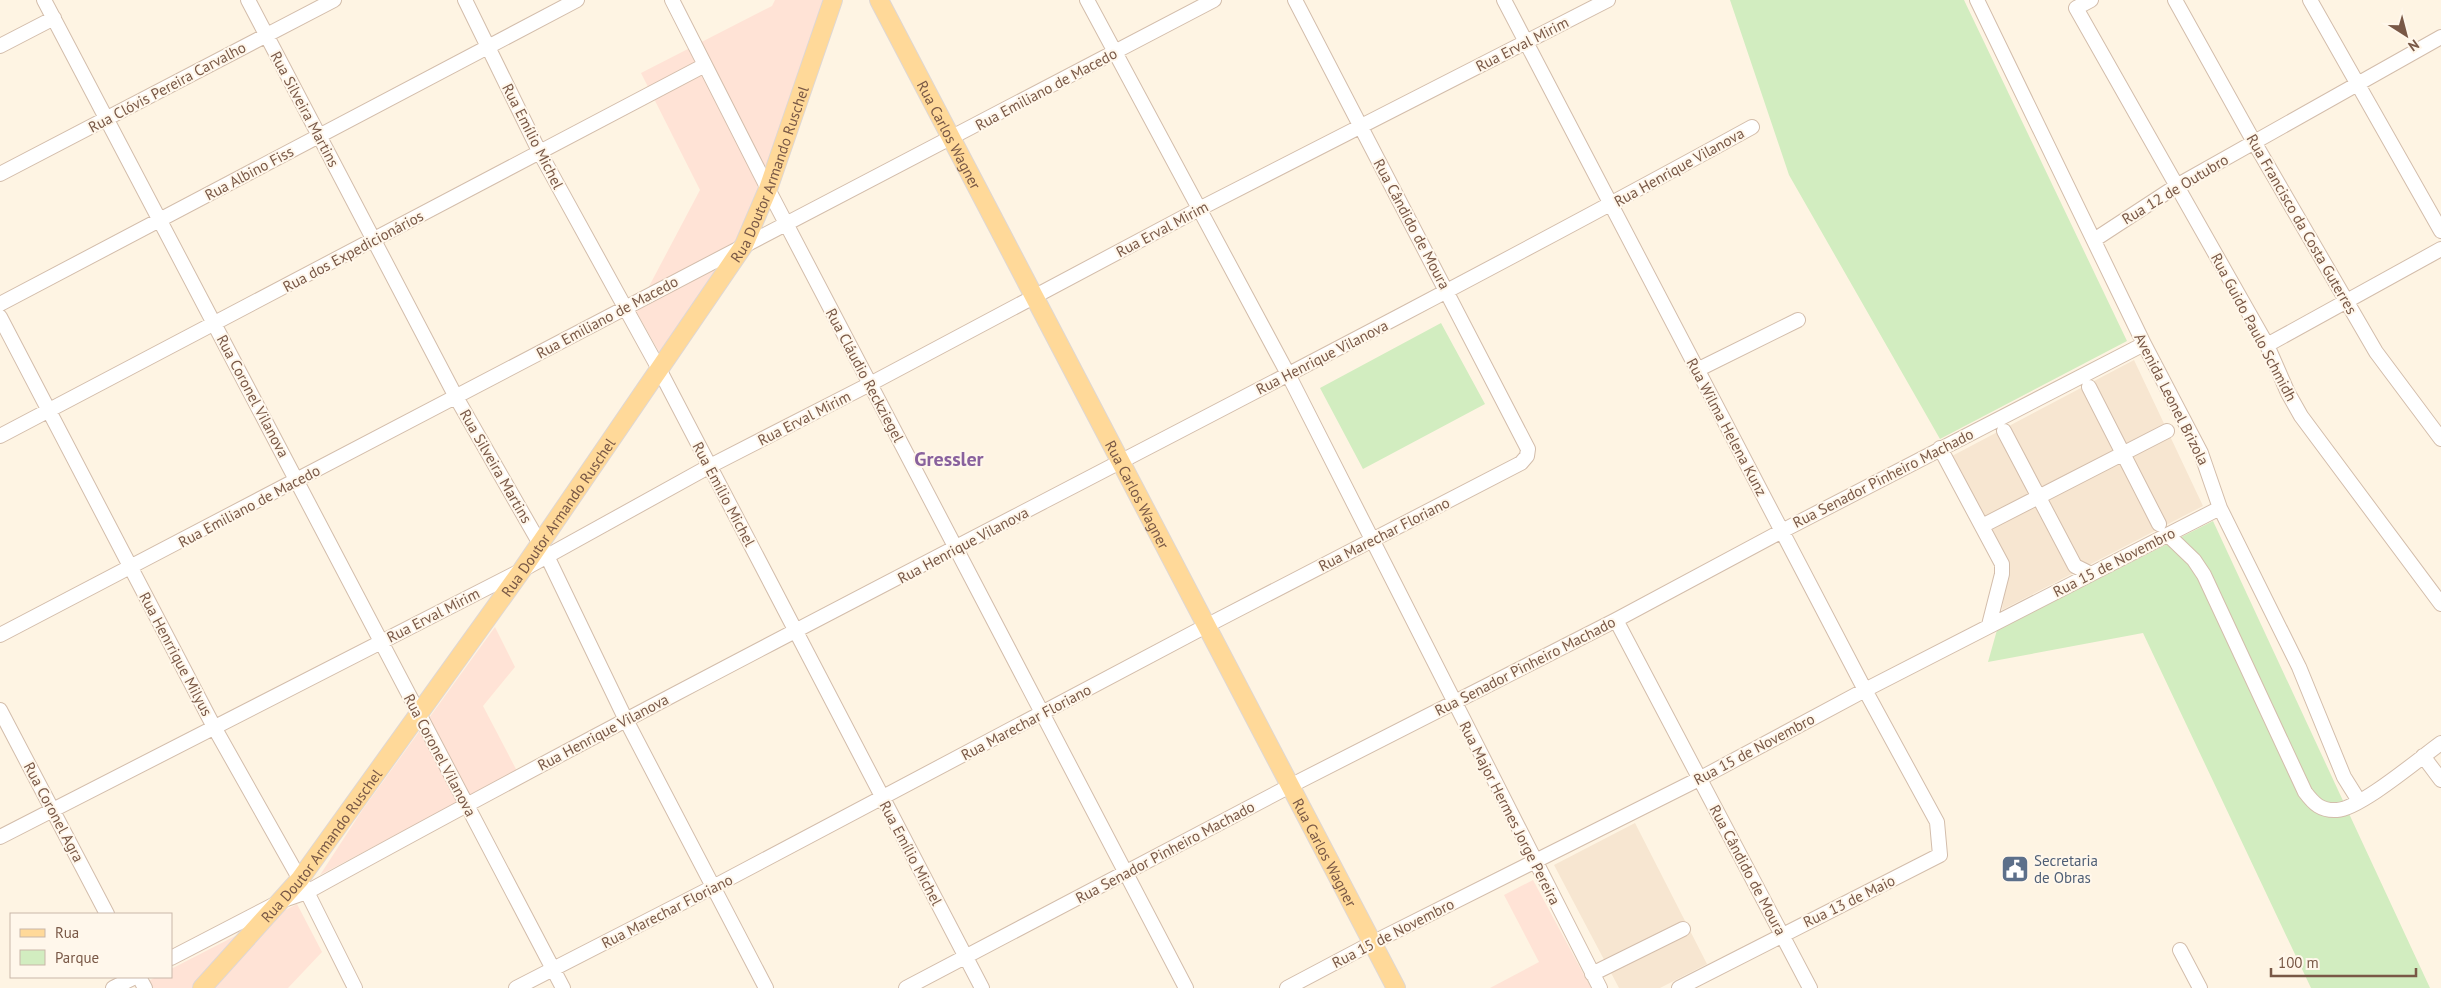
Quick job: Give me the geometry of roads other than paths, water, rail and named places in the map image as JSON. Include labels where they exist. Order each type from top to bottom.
[{"type":"main road","name":"Rua Doutor Armando Ruschel","points":[[202,988],[281,901],[303,885],[418,713],[522,570],[544,549],[659,369],[744,245],[768,189],[833,0]]},
{"type":"main road","name":"Rua Carlos Wagner","points":[[879,0],[1396,988]]},
{"type":"street","name":"Rua Coronel Vilanova","points":[[44,0],[161,219],[563,988]]},
{"type":"street","name":"Rua Silveira Martins","points":[[248,0],[456,397],[544,549],[626,720],[766,988]]},
{"type":"street","name":"Rua Clóvis Pereira Carvalho","points":[[0,174],[334,0]]},
{"type":"street","name":"Rua Emílio Michel","points":[[465,0],[540,153],[659,369],[982,988]]},
{"type":"street","name":"Rua Albino Fiss","points":[[0,304],[577,0]]},
{"type":"street","name":"Rua Cláudio Reckziegel","points":[[672,0],[768,189],[1186,988]]},
{"type":"street","name":"Rua Major Hermes Jorge Pereira","points":[[1087,0],[1288,374],[1534,862],[1600,988]]},
{"type":"street","name":"Rua Emiliano de Macedo","points":[[0,635],[1115,52],[1193,5],[1214,0]]},
{"type":"street","name":"Rua Cândido de Moura","points":[[1295,0],[1528,449]]},
{"type":"street","name":"Rua Wilma Helena Kunz","points":[[1504,0],[1865,690],[1937,822],[1940,856]]},
{"type":"street","name":"Rua Erval Mirim","points":[[544,549],[870,384],[1199,209],[1608,0]]},
{"type":"street","name":"Avenida Leonel Brizola","points":[[1977,0],[2144,344],[2201,453],[2220,508],[2299,667],[2344,777],[2359,801]]},
{"type":"street","name":"Rua Guido Paulo Schmidh","points":[[2091,0],[2076,8],[2267,345],[2288,393],[2301,416],[2441,604]]},
{"type":"street","name":"Rua Francisco da Costa Guterres","points":[[2176,0],[2254,142],[2376,352],[2441,439]]},
{"type":"street","points":[[2310,0],[2441,231]]},
{"type":"street","points":[[0,46],[54,18]]},
{"type":"street","name":"Rua 12 de Outubro","points":[[2094,240],[2178,185],[2441,37]]},
{"type":"street","name":"Rua dos Expedicionários","points":[[0,436],[705,65]]},
{"type":"street","name":"Rua Henrique Vilanova","points":[[303,885],[467,804],[1120,461],[1448,292],[1752,127]]},
{"type":"street","points":[[2267,345],[2441,249]]},
{"type":"street","name":"Rua Henrrique Milyus","points":[[0,318],[214,727],[303,885],[355,988]]},
{"type":"street","points":[[1698,370],[1798,320]]},
{"type":"street","name":"Rua Senador Pinheiro Machado","points":[[906,988],[1290,786],[1616,620],[1782,530],[2144,344]]},
{"type":"street","points":[[2089,387],[2163,529],[2194,560],[2204,575],[2305,792],[2315,805],[2325,809],[2339,810],[2359,801],[2387,784],[2441,743]]},
{"type":"street","points":[[2004,431],[2075,566],[2091,574]]},
{"type":"street","points":[[1982,526],[2167,431]]},
{"type":"street","points":[[1940,448],[2002,564],[2002,574],[1989,625]]},
{"type":"street","name":"Rua Marechar Floriano","points":[[516,988],[713,888],[1206,626],[1521,462],[1527,456],[1528,449]]},
{"type":"street","name":"Rua 15 de Novembro","points":[[1287,988],[1372,943],[1699,779],[1989,625],[2091,574],[2163,529],[2220,508]]},
{"type":"street","name":"Rua Erval Mirim","points":[[0,837],[522,570]]},
{"type":"street","name":"Rua Cândido de Moura","points":[[1616,620],[1810,988]]},
{"type":"street","name":"Rua Coronel Agra","points":[[0,710],[106,913]]},
{"type":"street","points":[[2423,756],[2441,780]]},
{"type":"street","name":"Rua 13 de Maio","points":[[1679,988],[1782,934],[1940,856]]},
{"type":"street","points":[[172,957],[281,901]]},
{"type":"street","points":[[1592,974],[1683,929]]},
{"type":"street","points":[[2180,950],[2200,988]]},
{"type":"street","points":[[113,988],[133,978]]},
{"type":"place","name":"Secretaria de Obras","points":[[2015,869]]},
{"type":"district","name":"Gressler","points":[[949,459]]}]
